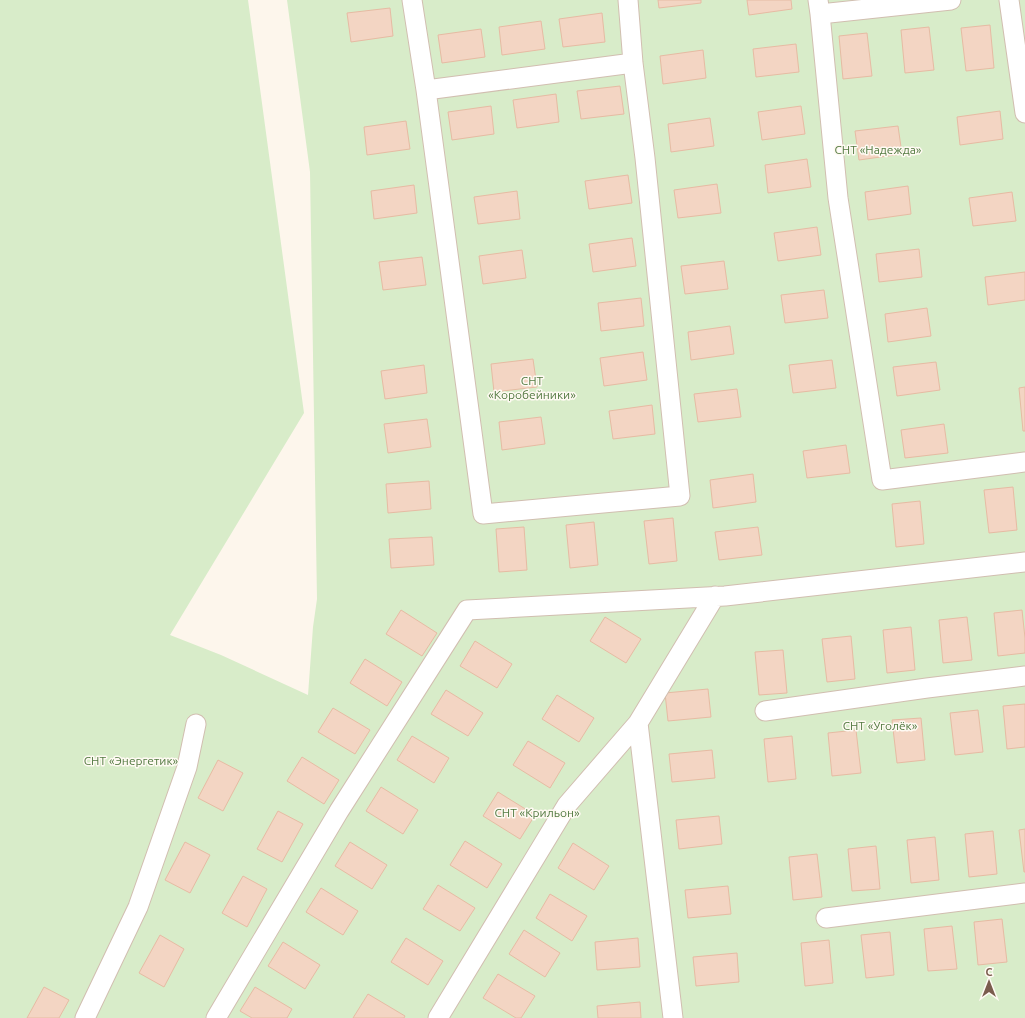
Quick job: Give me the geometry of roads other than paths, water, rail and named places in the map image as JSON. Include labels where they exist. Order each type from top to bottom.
[{"type":"street","points":[[412,0],[426,90],[483,514],[680,496],[628,0]]},
{"type":"street","points":[[951,0],[819,7],[838,198],[882,480],[1025,462]]},
{"type":"street","points":[[1009,0],[1025,113]]},
{"type":"street","points":[[426,90],[634,63]]},
{"type":"street","points":[[216,1018],[339,811],[467,610],[762,592],[1025,562]]},
{"type":"street","points":[[438,1018],[567,805],[638,723],[715,596]]},
{"type":"street","points":[[765,711],[1025,676]]},
{"type":"street","points":[[638,723],[672,1018]]},
{"type":"street","points":[[85,1018],[138,907],[187,767],[196,724]]},
{"type":"street","points":[[826,918],[1025,893]]},
{"type":"park label","name":"СНТ «Надежда»","points":[[878,150]]},
{"type":"park label","name":"СНТ «Коробейники»","points":[[532,388]]},
{"type":"park label","name":"СНТ «Уголёк»","points":[[880,726]]},
{"type":"park label","name":"СНТ «Энергетик»","points":[[131,761]]},
{"type":"park label","name":"СНТ «Крильон»","points":[[537,813]]}]
